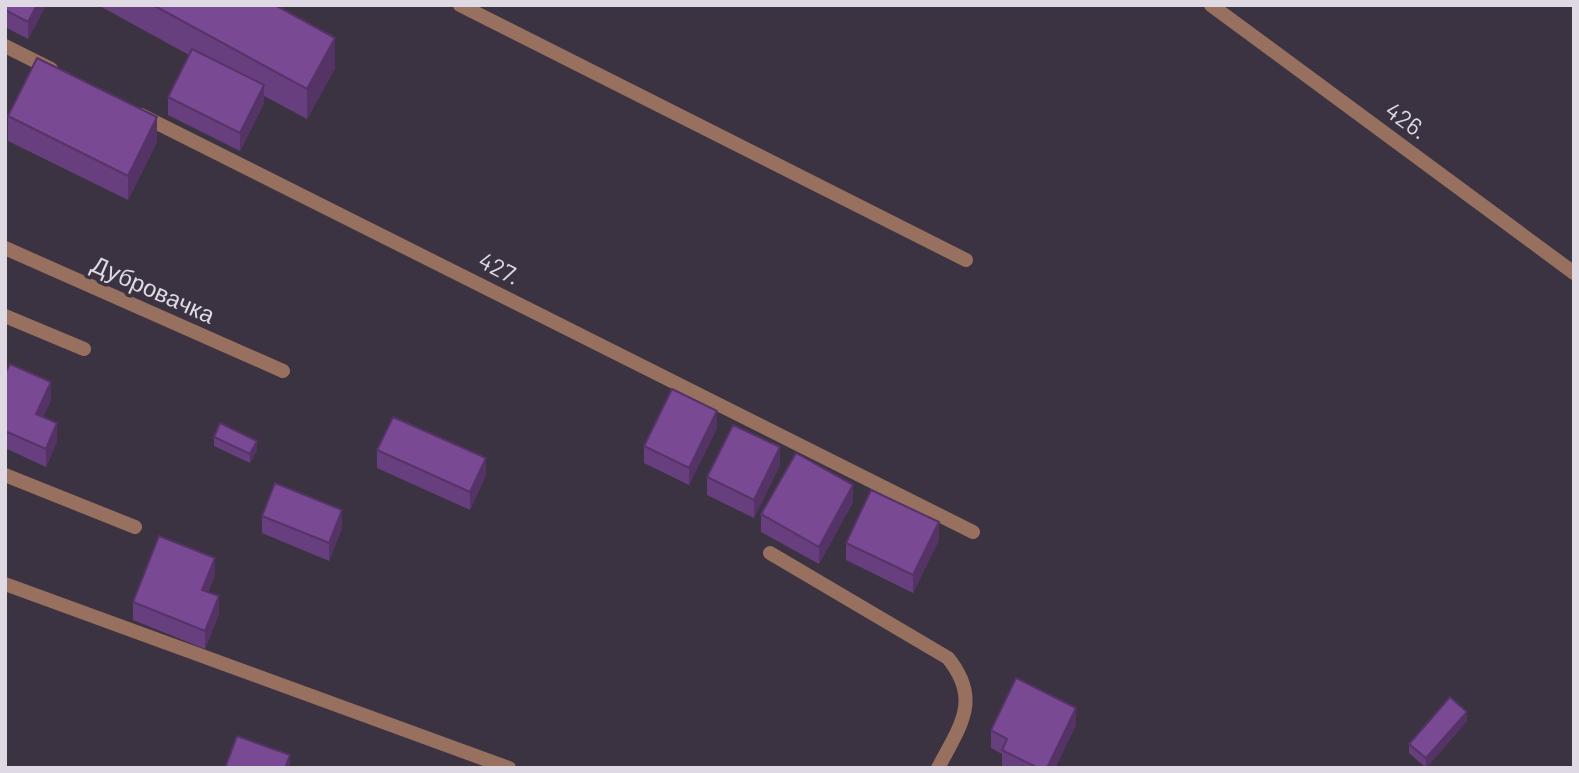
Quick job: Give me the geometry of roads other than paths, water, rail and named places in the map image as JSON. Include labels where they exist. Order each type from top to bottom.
[{"type":"street","points":[[460,5],[966,260]]},
{"type":"street","name":"426.","points":[[1211,5],[1574,273]]},
{"type":"street","points":[[5,46],[67,78]]},
{"type":"street","name":"427.","points":[[129,109],[973,532]]},
{"type":"street","name":"Дубровачка","points":[[5,248],[283,371]]},
{"type":"street","points":[[5,316],[84,349]]},
{"type":"street","points":[[5,475],[135,527]]},
{"type":"street","points":[[771,553],[948,658],[962,676],[968,696],[964,716],[938,768]]},
{"type":"street","points":[[5,584],[509,768]]}]
